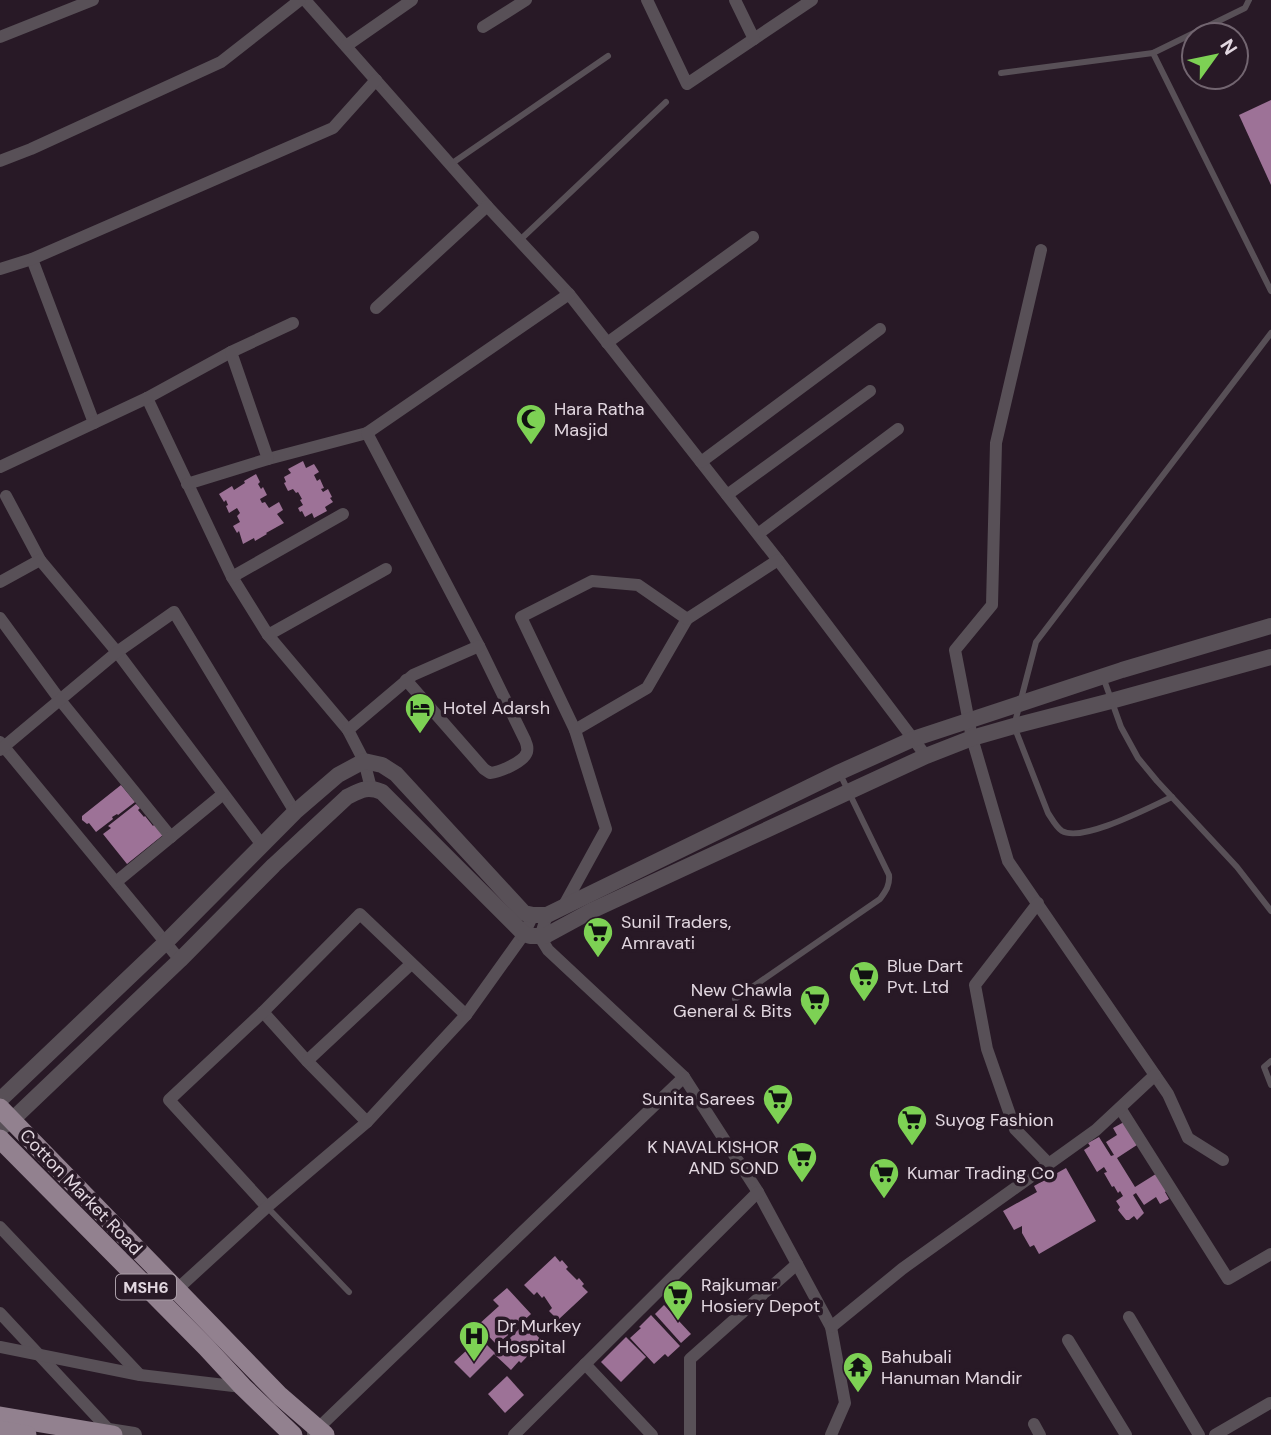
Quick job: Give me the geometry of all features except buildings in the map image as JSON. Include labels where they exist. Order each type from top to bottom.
[{"type":"main road","name":"Cotton Market Road","points":[[4,1119],[170,1297],[206,1347],[293,1435]]},
{"type":"main road","name":"Cotton Market Road","points":[[0,1139],[318,1433]]},
{"type":"main road","points":[[0,1416],[112,1433]]},
{"type":"main road","points":[[0,1430],[27,1435]]},
{"type":"street","points":[[0,37],[93,0]]},
{"type":"street","points":[[0,161],[220,62],[302,0],[346,46],[486,206],[569,294],[778,559],[926,756]]},
{"type":"street","points":[[346,46],[412,0]]},
{"type":"street","points":[[483,27],[526,0]]},
{"type":"street","points":[[648,0],[687,83],[813,0]]},
{"type":"street","points":[[734,0],[754,39]]},
{"type":"street","points":[[0,269],[32,259],[333,128],[376,80]]},
{"type":"street","points":[[376,308],[486,206]]},
{"type":"street","points":[[607,343],[753,237]]},
{"type":"street","points":[[1041,250],[996,443],[992,605],[956,650],[968,720],[1008,860],[1168,1094],[1188,1138],[1223,1160]]},
{"type":"street","points":[[32,259],[94,422]]},
{"type":"street","points":[[187,484],[368,433],[569,294]]},
{"type":"street","points":[[0,467],[148,398],[231,352],[293,323]]},
{"type":"street","points":[[701,462],[880,329]]},
{"type":"street","points":[[231,352],[268,459]]},
{"type":"street","points":[[727,495],[870,391]]},
{"type":"street","points":[[148,398],[232,577],[268,635],[348,730],[364,761],[371,788]]},
{"type":"street","points":[[758,534],[898,429]]},
{"type":"street","points":[[368,433],[479,646],[527,747],[527,753],[523,759],[491,774],[406,680]]},
{"type":"street","points":[[6,496],[40,561],[117,652],[262,845]]},
{"type":"street","points":[[232,577],[342,514]]},
{"type":"street","points":[[575,730],[647,688],[687,619],[778,559]]},
{"type":"street","points":[[0,582],[40,561]]},
{"type":"street","points":[[268,635],[386,569]]},
{"type":"street","points":[[170,1297],[267,1207],[367,1122],[466,1015],[532,935],[606,829],[575,730],[521,617],[593,582],[638,585],[687,619]]},
{"type":"street","points":[[180,960],[1,746],[117,652],[174,612],[295,812]]},
{"type":"street","points":[[0,618],[60,700],[171,837]]},
{"type":"street","points":[[0,1100],[166,942],[295,812],[338,775],[364,761],[382,765],[396,774],[524,913],[547,913],[913,739],[1019,703],[1271,626]]},
{"type":"street","points":[[348,730],[413,674],[479,646]]},
{"type":"street","points":[[532,935],[561,927],[848,791],[972,738],[1271,657]]},
{"type":"street","points":[[4,1119],[180,960],[274,865],[347,797],[371,788],[382,792],[684,1077],[758,1192],[831,1327],[845,1403],[831,1435]]},
{"type":"street","points":[[116,881],[223,794]]},
{"type":"street","points":[[1038,903],[975,985],[987,1049],[1015,1129],[1049,1164]]},
{"type":"street","points":[[547,913],[561,927]]},
{"type":"street","points":[[267,1207],[169,1100],[263,1012],[360,914],[466,1015]]},
{"type":"street","points":[[307,1060],[411,964]]},
{"type":"street","points":[[263,1012],[367,1122]]},
{"type":"street","points":[[831,1327],[902,1269],[1096,1130],[1154,1075]]},
{"type":"street","points":[[318,1433],[684,1077]]},
{"type":"street","points":[[1120,1108],[1228,1279],[1271,1254]]},
{"type":"street","points":[[514,1435],[758,1192]]},
{"type":"street","points":[[0,1227],[140,1375]]},
{"type":"street","points":[[690,1435],[690,1359],[797,1264]]},
{"type":"street","points":[[0,1313],[112,1433]]},
{"type":"street","points":[[1129,1317],[1199,1435]]},
{"type":"street","points":[[1068,1340],[1126,1435]]},
{"type":"street","points":[[0,1347],[140,1375],[243,1387]]},
{"type":"street","points":[[585,1364],[652,1435]]},
{"type":"street","points":[[1215,1435],[1270,1403]]},
{"type":"street","points":[[0,1409],[112,1433],[134,1435]]},
{"type":"lane","points":[[1001,73],[1153,53],[1245,8],[1249,0]]},
{"type":"lane","points":[[1153,53],[1271,291]]},
{"type":"lane","points":[[451,165],[608,56]]},
{"type":"lane","points":[[519,241],[666,102]]},
{"type":"lane","points":[[1172,797],[1097,830],[1082,834],[1062,832],[1048,813],[1014,726],[1036,642],[1271,333]]},
{"type":"lane","points":[[1103,677],[1128,743],[1138,758],[1237,867],[1271,911]]},
{"type":"lane","points":[[735,999],[880,899],[887,891],[889,875],[840,772]]},
{"type":"lane","points":[[1271,1061],[1264,1068],[1271,1085]]},
{"type":"lane","points":[[267,1207],[349,1292]]},
{"type":"place","name":"Hara Ratha Masjid","points":[[531,446]]},
{"type":"place","name":"Hotel Adarsh","points":[[420,735]]},
{"type":"place","name":"Sunil Traders, Amravati","points":[[598,959]]},
{"type":"place","name":"Blue Dart Pvt. Ltd","points":[[864,1003]]},
{"type":"place","name":"New Chawla General & Bits","points":[[815,1027]]},
{"type":"place","name":"Sunita Sarees","points":[[778,1126]]},
{"type":"place","name":"Suyog Fashion","points":[[912,1147]]},
{"type":"place","name":"K NAVALKISHOR AND SOND","points":[[802,1184]]},
{"type":"place","name":"Kumar Trading Co","points":[[884,1200]]},
{"type":"place","name":"Rajkumar Hosiery Depot","points":[[678,1322]]},
{"type":"place","name":"Dr Murkey Hospital","points":[[474,1363]]},
{"type":"place","name":"Bahubali Hanuman Mandir","points":[[858,1394]]}]
